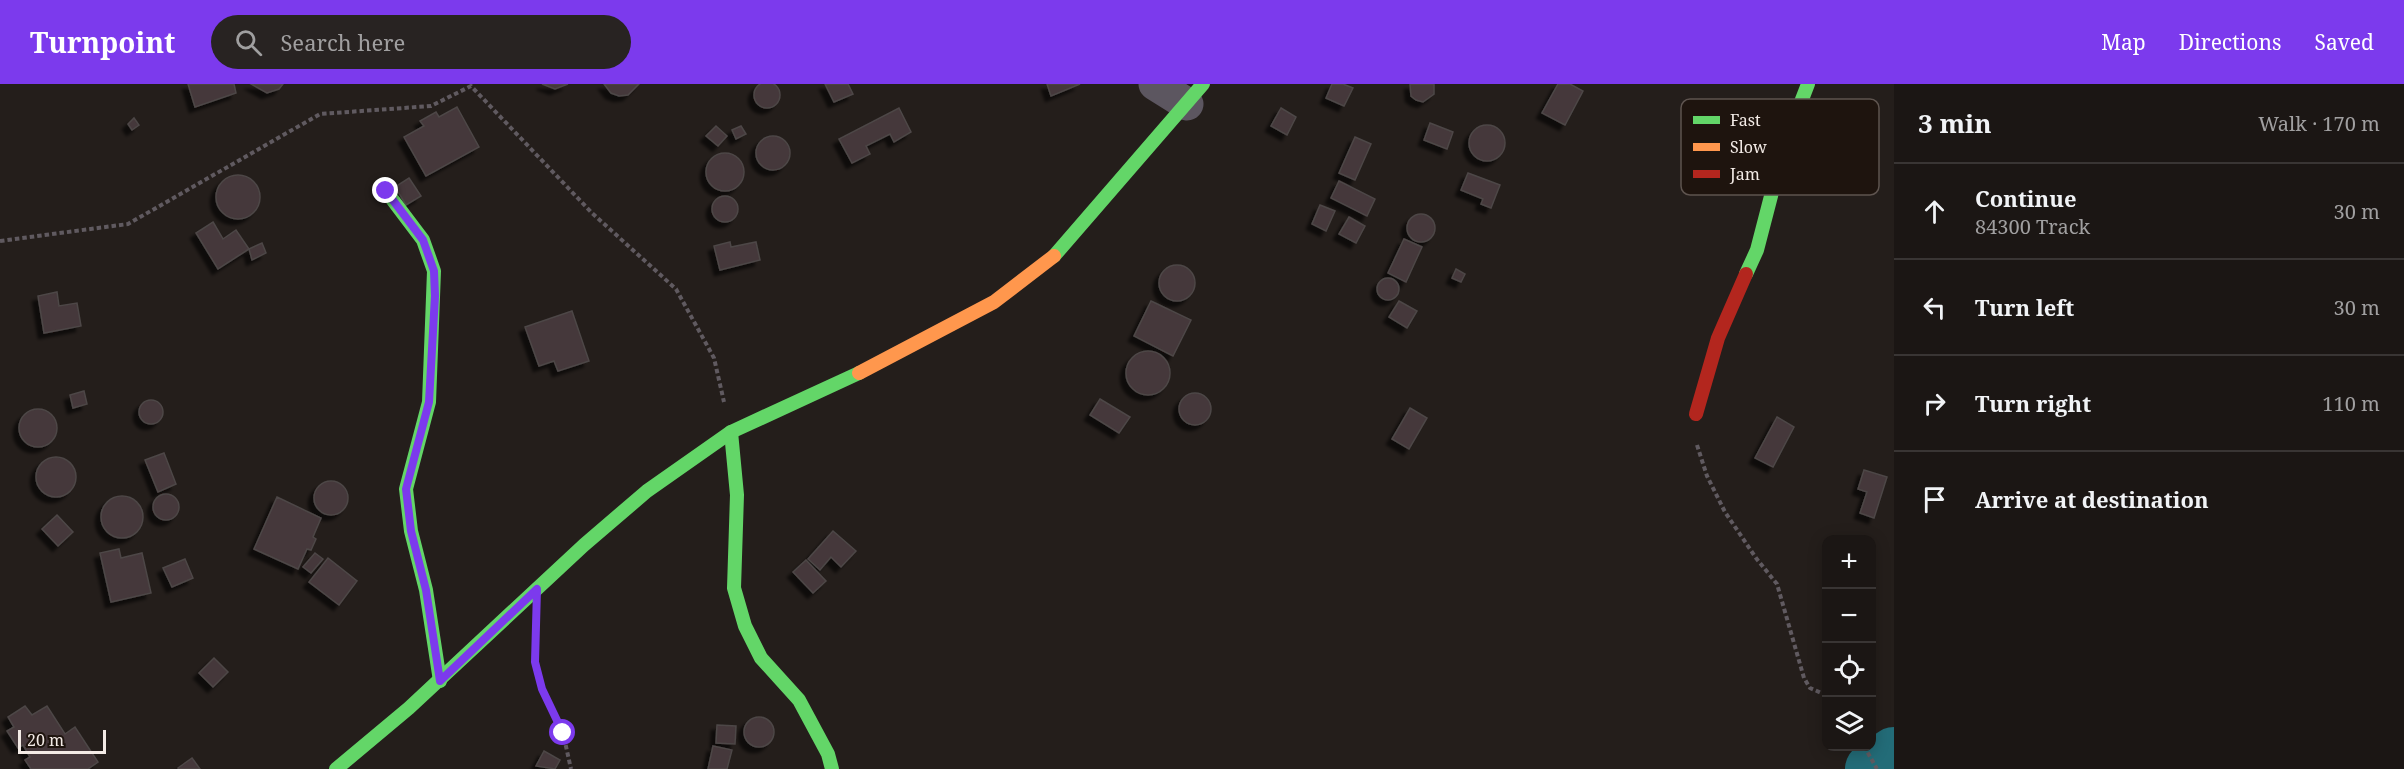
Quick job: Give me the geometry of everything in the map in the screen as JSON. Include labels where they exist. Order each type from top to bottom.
[{"type":"street","points":[[336,769],[440,681],[622,512],[731,432],[890,359],[994,302],[1056,254],[1195,94],[1155,84]]},
{"type":"street","points":[[1802,99],[1808,84]]},
{"type":"street","points":[[386,191],[423,240],[434,271],[435,296],[429,402],[406,489],[411,531],[426,590],[440,681]]},
{"type":"street","points":[[1696,414],[1718,338],[1757,250],[1771,195]]},
{"type":"street","points":[[731,432],[737,495],[734,588],[744,627],[761,658],[799,700],[828,754],[832,769]]},
{"type":"path","points":[[1696,414],[1696,444],[1707,476],[1731,521],[1777,584],[1804,678],[1810,688],[1822,693]]},
{"type":"path","points":[[537,589],[535,662],[542,689],[563,733],[571,769]]},
{"type":"path","points":[[1866,751],[1877,769]]},
{"type":"building","points":[[767,82],[776,86],[780,95],[776,104],[767,108],[758,104],[754,95],[758,86]]},
{"type":"building","points":[[188,84],[234,84],[236,93],[195,107]]},
{"type":"building","points":[[251,84],[283,84],[279,89],[267,93]]},
{"type":"building","points":[[542,84],[568,84],[555,89]]},
{"type":"building","points":[[604,84],[639,84],[628,95],[619,96],[611,93]]},
{"type":"building","points":[[825,84],[848,84],[853,94],[834,102]]},
{"type":"building","points":[[1047,84],[1080,84],[1051,96]]},
{"type":"building","points":[[1332,84],[1343,84],[1353,88],[1344,106],[1326,98]]},
{"type":"building","points":[[1410,84],[1434,84],[1434,94],[1423,102],[1416,100],[1411,96]]},
{"type":"building","points":[[1558,84],[1570,84],[1583,91],[1565,125],[1542,113]]},
{"type":"building","points":[[457,107],[479,147],[426,176],[404,137],[424,126],[420,121],[436,112],[439,117]]},
{"type":"building","points":[[899,108],[911,132],[894,142],[890,134],[866,146],[870,154],[852,163],[839,139]]},
{"type":"building","points":[[1281,108],[1296,117],[1287,135],[1271,126]]},
{"type":"building","points":[[134,118],[139,125],[132,130],[128,124]]},
{"type":"building","points":[[1430,123],[1453,132],[1447,149],[1424,140]]},
{"type":"building","points":[[1487,125],[1500,130],[1505,143],[1500,156],[1487,161],[1474,156],[1469,143],[1474,130]]},
{"type":"building","points":[[716,126],[727,136],[718,146],[706,136]]},
{"type":"building","points":[[741,126],[746,134],[736,139],[732,130]]},
{"type":"building","points":[[773,136],[785,141],[790,153],[785,165],[773,170],[761,165],[756,153],[761,141]]},
{"type":"building","points":[[1355,137],[1371,144],[1355,180],[1339,173]]},
{"type":"building","points":[[725,153],[738,159],[744,172],[738,185],[725,191],[712,185],[706,172],[712,159]]},
{"type":"building","points":[[1468,173],[1500,185],[1491,208],[1481,204],[1483,199],[1461,190]]},
{"type":"building","points":[[238,175],[253,182],[260,197],[253,212],[238,219],[223,212],[216,197],[223,182]]},
{"type":"building","points":[[409,178],[421,196],[406,205],[395,187]]},
{"type":"building","points":[[1339,181],[1375,199],[1367,216],[1331,198]]},
{"type":"building","points":[[725,196],[734,200],[738,209],[734,218],[725,222],[716,218],[712,209],[716,200]]},
{"type":"building","points":[[1320,205],[1335,211],[1326,231],[1312,224]]},
{"type":"building","points":[[1421,214],[1431,218],[1435,228],[1431,238],[1421,242],[1411,238],[1407,228],[1411,218]]},
{"type":"building","points":[[1349,217],[1365,226],[1356,243],[1339,234]]},
{"type":"building","points":[[213,222],[223,239],[236,230],[249,249],[218,269],[196,233]]},
{"type":"building","points":[[1404,239],[1422,247],[1406,282],[1388,273]]},
{"type":"building","points":[[730,242],[731,247],[756,242],[760,260],[720,270],[714,246]]},
{"type":"building","points":[[262,243],[266,253],[252,260],[249,249]]},
{"type":"building","points":[[1177,265],[1190,270],[1195,283],[1190,296],[1177,301],[1164,296],[1159,283],[1164,270]]},
{"type":"building","points":[[1456,269],[1465,274],[1461,282],[1452,278]]},
{"type":"building","points":[[1388,278],[1396,281],[1399,289],[1396,297],[1388,300],[1380,297],[1377,289],[1380,281]]},
{"type":"building","points":[[57,292],[59,306],[77,303],[81,326],[44,333],[38,296]]},
{"type":"building","points":[[1151,301],[1191,320],[1173,356],[1134,336]]},
{"type":"building","points":[[1399,301],[1417,311],[1407,328],[1389,317]]},
{"type":"building","points":[[572,311],[589,361],[558,371],[554,361],[539,366],[525,327]]},
{"type":"building","points":[[1148,351],[1163,358],[1170,373],[1163,388],[1148,395],[1133,388],[1126,373],[1133,358]]},
{"type":"building","points":[[84,391],[87,404],[73,408],[70,395]]},
{"type":"building","points":[[1195,393],[1206,398],[1211,409],[1206,420],[1195,425],[1184,420],[1179,409],[1184,398]]},
{"type":"building","points":[[1100,399],[1130,417],[1119,433],[1090,415]]},
{"type":"building","points":[[151,400],[156,401],[162,407],[162,417],[156,423],[151,424],[146,423],[140,417],[139,412],[140,407],[146,401]]},
{"type":"building","points":[[1410,408],[1427,418],[1409,449],[1392,439]]},
{"type":"building","points":[[38,409],[51,415],[57,428],[51,441],[38,447],[25,441],[19,428],[25,415]]},
{"type":"building","points":[[1777,417],[1794,427],[1773,467],[1755,458]]},
{"type":"building","points":[[164,453],[176,484],[158,492],[145,460]]},
{"type":"building","points":[[56,457],[70,463],[76,477],[70,491],[56,497],[42,491],[36,477],[42,463]]},
{"type":"building","points":[[1864,470],[1887,477],[1874,518],[1860,513],[1867,492],[1858,489]]},
{"type":"building","points":[[331,481],[343,486],[348,498],[343,510],[331,515],[319,510],[314,498],[319,486]]},
{"type":"building","points":[[166,494],[175,498],[179,507],[175,516],[166,520],[157,516],[153,507],[157,498]]},
{"type":"building","points":[[122,496],[137,502],[143,517],[137,532],[122,538],[107,532],[101,517],[107,502]]},
{"type":"building","points":[[277,497],[321,518],[313,537],[316,539],[311,550],[307,549],[298,569],[254,549]]},
{"type":"building","points":[[57,515],[73,532],[58,546],[42,529]]},
{"type":"building","points":[[833,531],[856,551],[841,567],[831,557],[820,570],[808,559]]},
{"type":"building","points":[[119,549],[121,558],[142,553],[151,593],[111,602],[100,553]]},
{"type":"building","points":[[315,553],[323,559],[311,573],[303,567]]},
{"type":"building","points":[[328,558],[357,581],[339,605],[309,582]]},
{"type":"building","points":[[185,559],[193,578],[172,587],[163,568]]},
{"type":"building","points":[[806,560],[826,581],[813,593],[793,572]]},
{"type":"building","points":[[214,658],[228,672],[213,687],[199,673]]},
{"type":"building","points":[[25,706],[32,715],[47,706],[65,734],[75,727],[98,762],[88,769],[31,769],[25,760],[30,757],[23,745],[18,748],[7,731],[14,727],[8,717]]},
{"type":"building","points":[[759,717],[765,718],[773,726],[773,738],[765,746],[759,747],[753,746],[745,738],[744,732],[745,726],[753,718]]},
{"type":"building","points":[[717,725],[736,726],[735,744],[716,743]]},
{"type":"building","points":[[713,746],[732,750],[727,769],[708,769]]},
{"type":"building","points":[[544,751],[560,760],[555,769],[536,766]]},
{"type":"building","points":[[192,758],[200,769],[178,768]]},
{"type":"waterway","points":[[1872,769],[1894,754]]},
{"type":"traffic: fast","points":[[1054,256],[1203,84]]},
{"type":"traffic: fast","points":[[1802,99],[1808,84]]},
{"type":"traffic: fast","points":[[386,191],[423,240],[434,271],[429,402],[406,489],[411,531],[426,590],[440,681]]},
{"type":"traffic: fast","points":[[1746,274],[1757,250],[1771,195]]},
{"type":"traffic: fast","points":[[336,769],[409,708],[584,545],[647,491],[731,432],[859,373]]},
{"type":"traffic: fast","points":[[731,432],[737,495],[734,588],[745,626],[761,658],[799,700],[828,754],[832,769]]},
{"type":"traffic: slow","points":[[859,373],[994,302],[1054,256]]},
{"type":"traffic: jam","points":[[1696,414],[1718,338],[1746,274]]},
{"type":"route","points":[[386,191],[423,240],[434,271],[435,296],[429,402],[406,489],[411,531],[426,590],[440,681],[537,589],[535,662],[542,689],[563,733]]}]
